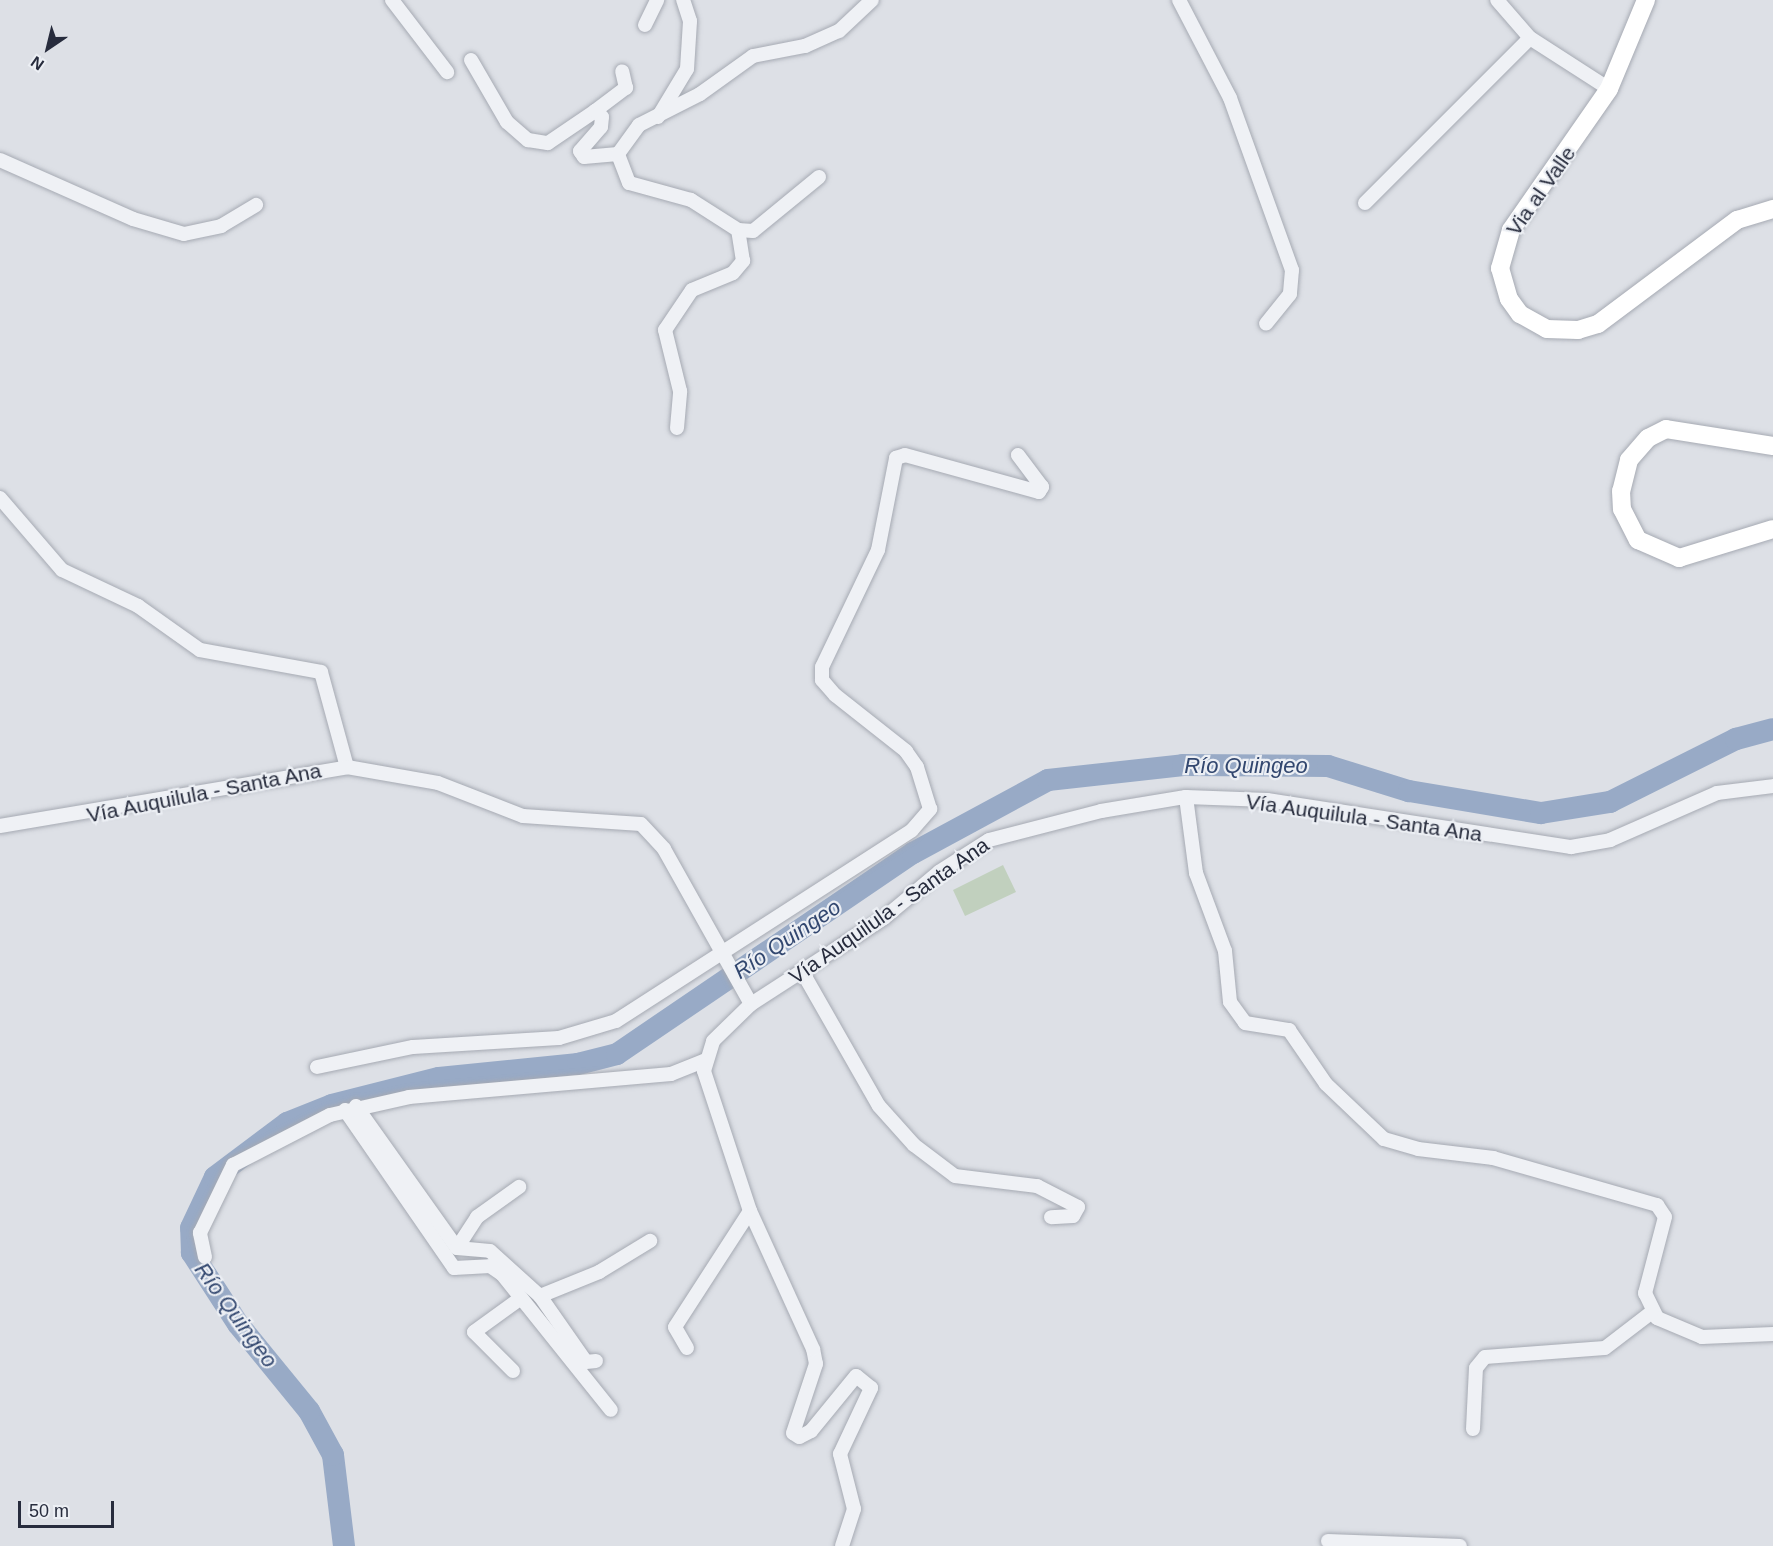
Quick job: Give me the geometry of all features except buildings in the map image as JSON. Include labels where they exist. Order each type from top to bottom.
[{"type":"main road","name":"Via al Valle","points":[[1646,0],[1609,89],[1503,249],[1502,282],[1520,314],[1562,332],[1598,324],[1737,220],[1773,209]]},
{"type":"main road","points":[[1773,446],[1666,429],[1648,438],[1629,460],[1622,491],[1623,509],[1638,540],[1679,558],[1773,529]]},
{"type":"street","points":[[392,0],[447,72]]},
{"type":"street","points":[[645,25],[657,0]]},
{"type":"street","points":[[658,117],[687,69],[690,21],[683,0]]},
{"type":"street","points":[[819,177],[753,231],[738,230],[691,200],[629,183],[618,154],[626,136],[753,56],[805,46],[839,31],[872,0]]},
{"type":"street","points":[[1179,0],[1230,98],[1292,270],[1290,294],[1266,324]]},
{"type":"street","points":[[1497,0],[1530,38],[1609,89]]},
{"type":"street","points":[[1365,203],[1530,38]]},
{"type":"street","points":[[471,60],[507,122],[538,144],[548,143],[626,88],[622,71]]},
{"type":"street","points":[[595,111],[602,117],[601,127],[580,151],[584,157],[618,154]]},
{"type":"street","points":[[0,160],[132,219],[184,234],[221,226],[256,205]]},
{"type":"street","points":[[677,428],[680,391],[665,330],[669,317],[692,290],[733,273],[743,261],[738,230]]},
{"type":"street","points":[[317,1067],[413,1047],[559,1038],[601,1027],[726,957],[912,830],[930,809],[906,751],[822,680],[831,644],[878,550],[891,465],[905,455],[1039,492],[1042,487],[1018,455]]},
{"type":"street","points":[[0,498],[62,570],[138,606],[200,650],[321,672],[347,767]]},
{"type":"street","name":"Vía Auquilula - Santa Ana","points":[[0,826],[347,767],[438,783],[523,816],[641,824],[664,849],[748,998],[803,973],[988,840],[1101,811],[1186,797],[1267,800],[1570,847],[1610,840],[1717,793],[1773,786]]},
{"type":"street","points":[[1186,797],[1196,873],[1225,951],[1230,1002],[1245,1023],[1289,1030],[1326,1084],[1384,1139],[1418,1149],[1493,1158],[1657,1205],[1665,1217],[1645,1293],[1652,1312],[1670,1326],[1702,1337],[1773,1334]]},
{"type":"street","points":[[803,973],[879,1106],[914,1145],[940,1170],[955,1176],[1037,1186],[1078,1207],[1073,1216],[1051,1217]]},
{"type":"street","points":[[748,998],[713,1041],[703,1061],[710,1102],[750,1211],[814,1357],[793,1433],[799,1437],[811,1431],[856,1376],[871,1388],[840,1454],[854,1509],[842,1546]]},
{"type":"street","points":[[205,1257],[200,1233],[233,1165],[289,1132],[350,1108],[517,1085],[619,1081],[671,1074],[703,1061]]},
{"type":"street","points":[[350,1108],[457,1248],[490,1251],[540,1296],[586,1362],[596,1361]]},
{"type":"street","points":[[350,1108],[454,1268],[490,1266],[521,1298],[611,1410]]},
{"type":"street","points":[[457,1248],[477,1217],[519,1187]]},
{"type":"street","points":[[687,1348],[675,1327],[750,1211]]},
{"type":"street","points":[[540,1296],[599,1272],[650,1242]]},
{"type":"street","points":[[513,1371],[474,1332],[521,1298]]},
{"type":"street","points":[[1473,1429],[1476,1368],[1485,1357],[1605,1348],[1652,1312]]},
{"type":"street","points":[[1328,1541],[1460,1546]]},
{"type":"green space","points":[[1003,865],[1016,892],[965,916],[953,890]]},
{"type":"waterway","name":"Río Quingeo","points":[[344,1546],[333,1455],[309,1411],[238,1324],[192,1253],[191,1228],[215,1177],[287,1123],[332,1105],[439,1078],[578,1064],[617,1054],[913,853],[1048,780],[1183,765],[1328,766],[1409,791],[1541,813],[1610,802],[1736,739],[1773,729]]}]
